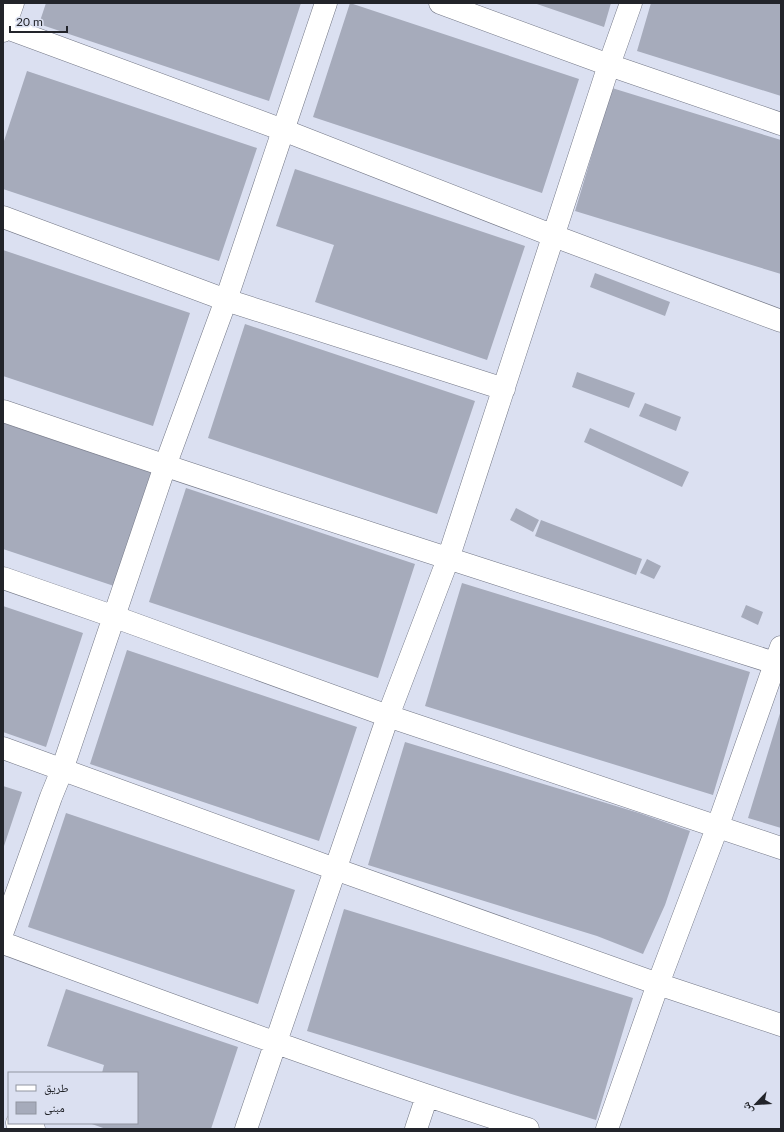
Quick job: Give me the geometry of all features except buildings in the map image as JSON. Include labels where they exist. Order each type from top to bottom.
[{"type":"street","points":[[13,3],[4,29],[283,130],[554,236],[781,321]]},
{"type":"street","points":[[3,931],[62,770],[165,466],[226,300],[326,3]]},
{"type":"street","points":[[440,3],[781,124]]},
{"type":"street","points":[[246,1129],[388,716],[448,559],[609,64],[631,3]]},
{"type":"street","points":[[3,217],[226,300],[504,389]]},
{"type":"street","points":[[3,411],[448,559],[779,659],[658,984],[607,1129]]},
{"type":"street","points":[[3,578],[388,716],[717,828],[781,848]]},
{"type":"street","points":[[3,748],[335,869],[658,984],[781,1025]]},
{"type":"street","points":[[3,943],[276,1044],[528,1129]]},
{"type":"street","points":[[416,1129],[427,1096]]},
{"type":"street","points":[[20,1124],[34,1129]]}]
